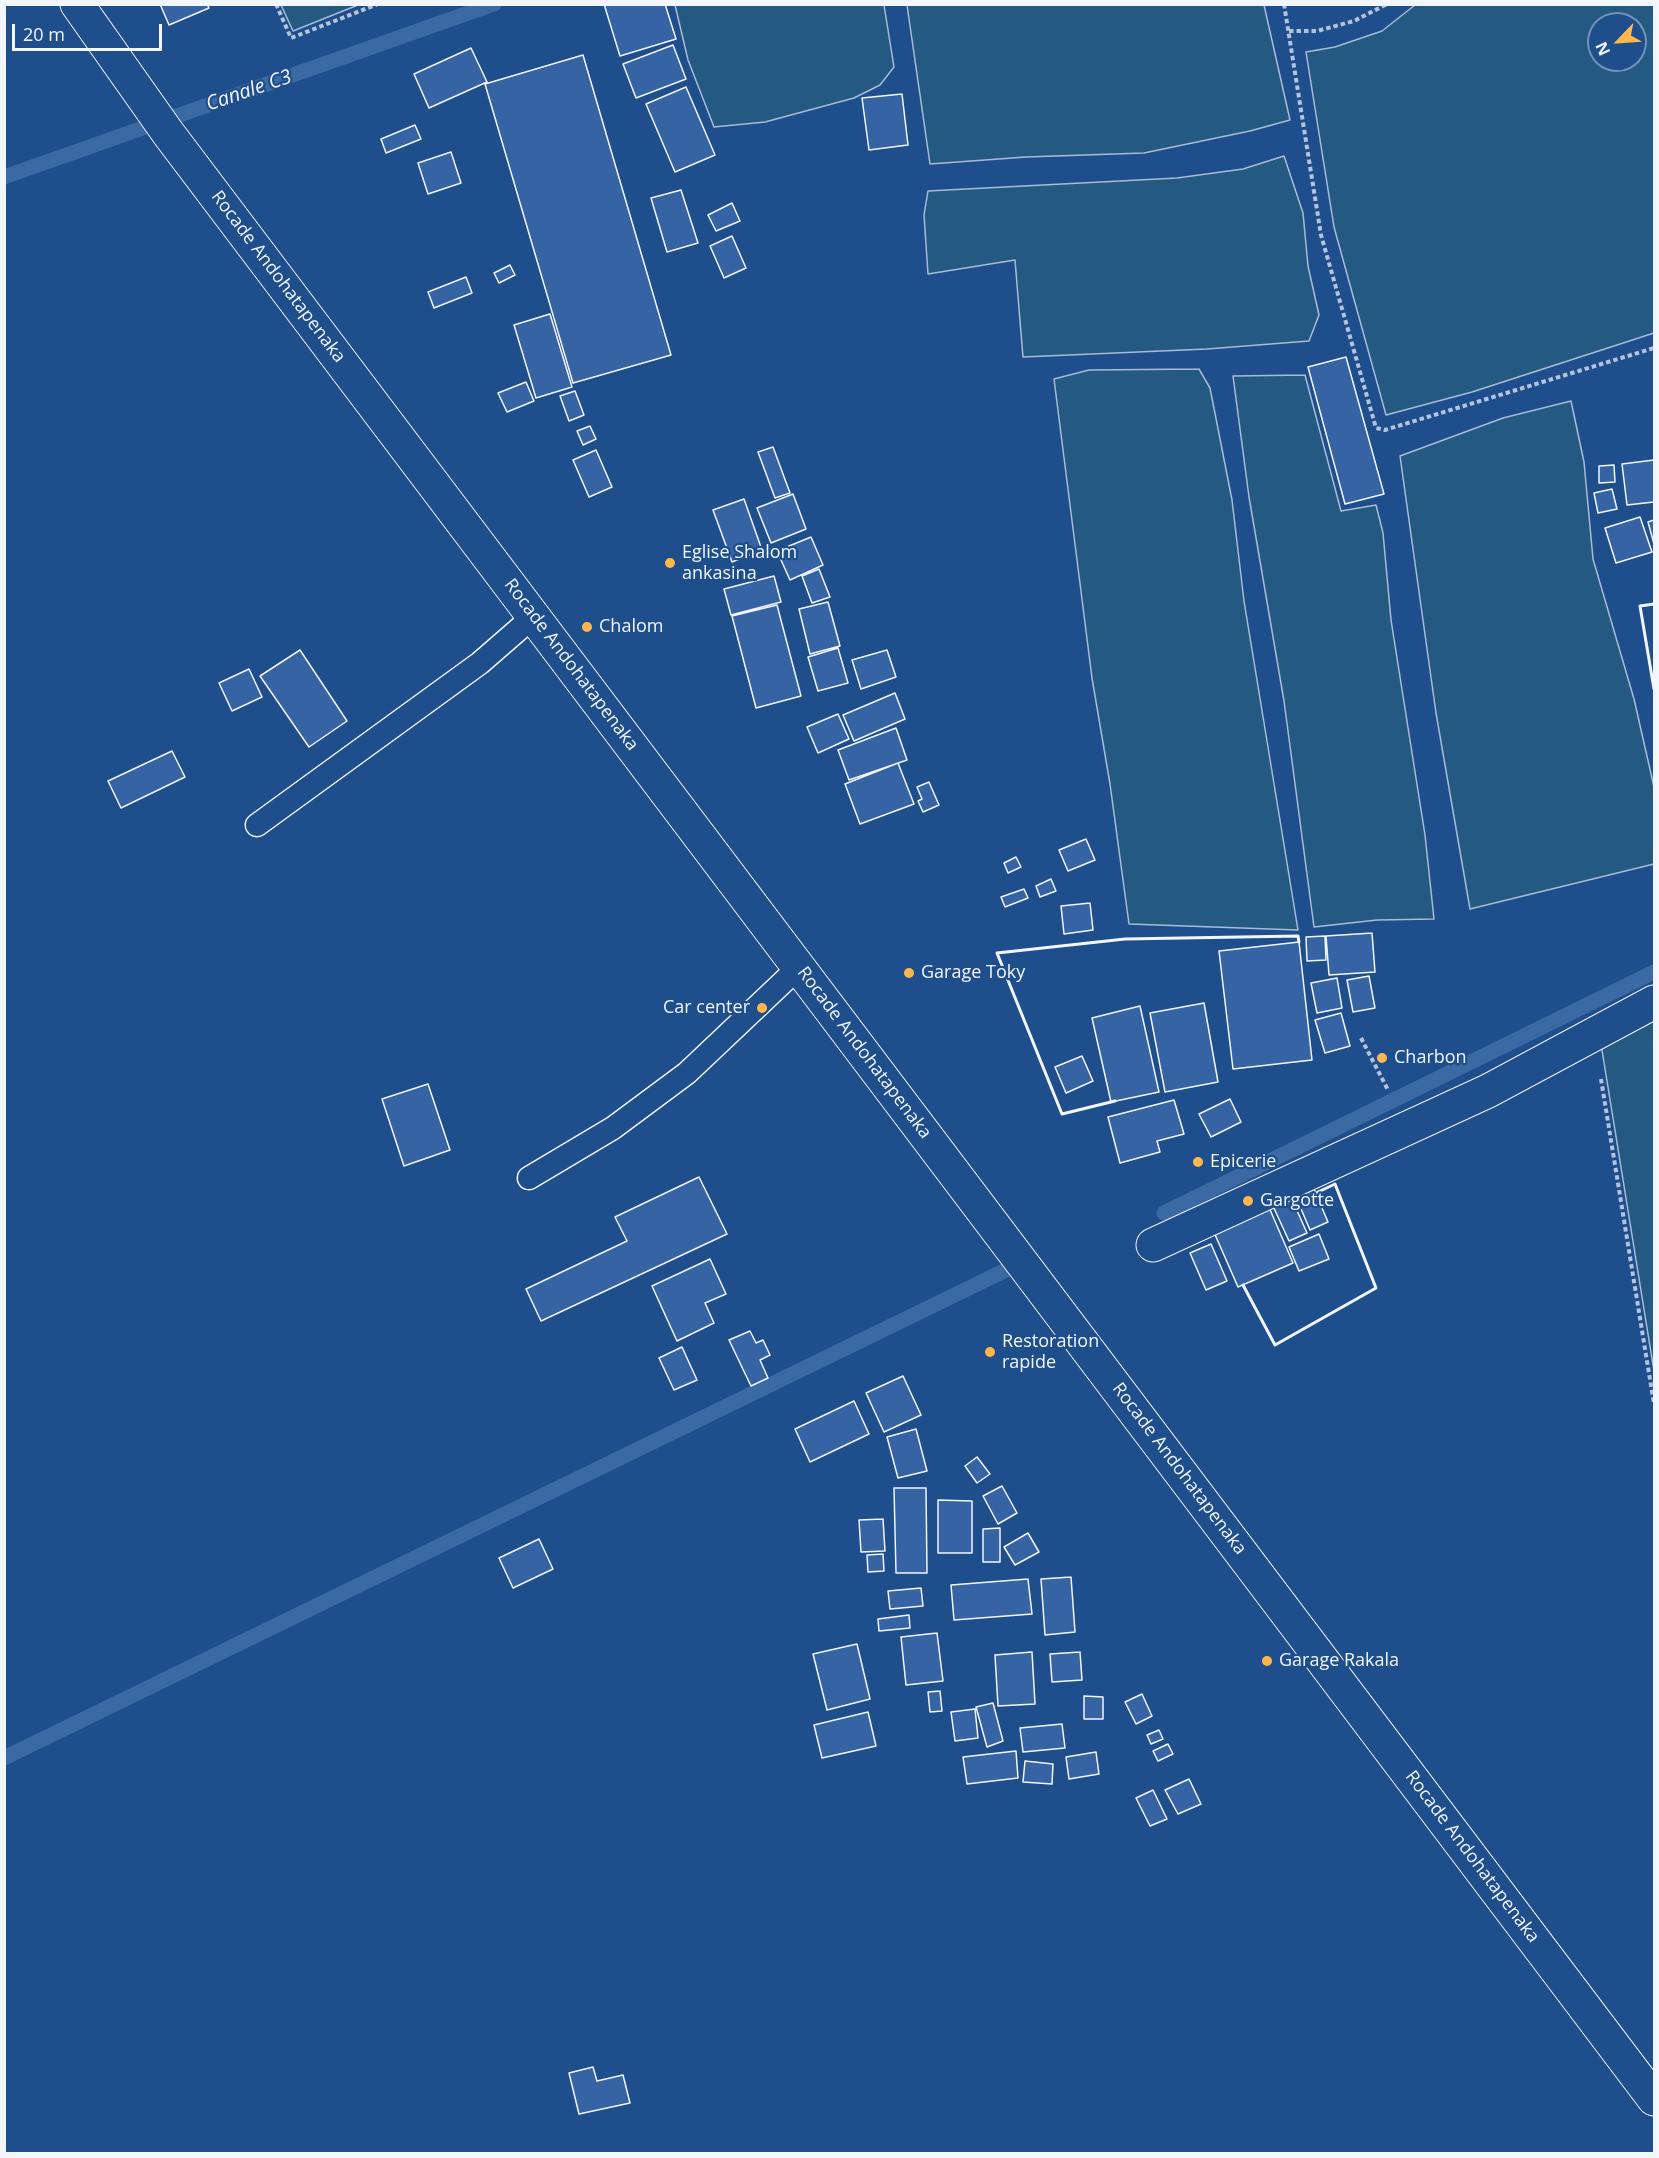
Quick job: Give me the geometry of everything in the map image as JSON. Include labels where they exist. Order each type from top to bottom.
[{"type":"main road","name":"Rocade Andohatapenaka","points":[[77,4],[114,61],[168,133],[1654,2099]]},
{"type":"main road","points":[[1153,1245],[1488,1091],[1654,1002]]},
{"type":"lane","points":[[257,825],[480,663],[534,616]]},
{"type":"lane","points":[[529,1178],[613,1128],[687,1073],[799,967]]},
{"type":"path","points":[[276,4],[291,38],[378,4]]},
{"type":"path","points":[[1284,4],[1321,235],[1376,428],[1385,430],[1654,348]]},
{"type":"path","points":[[1289,31],[1317,31],[1354,21],[1388,4]]},
{"type":"path","points":[[1361,1038],[1407,1128]]},
{"type":"path","points":[[1600,1076],[1654,1404]]},
{"type":"shaded area","points":[[281,5],[358,5],[293,31]]},
{"type":"shaded area","points":[[675,5],[884,5],[894,67],[880,85],[854,98],[765,122],[714,127],[688,60]]},
{"type":"shaded area","points":[[907,5],[1264,5],[1290,120],[1250,131],[1144,153],[1026,157],[930,164]]},
{"type":"shaded area","points":[[1415,5],[1654,5],[1654,333],[1472,392],[1386,415],[1334,227],[1306,52],[1335,47],[1382,31]]},
{"type":"shaded area","points":[[1284,156],[1303,213],[1308,266],[1319,315],[1309,341],[1207,349],[1023,357],[1015,260],[928,274],[924,215],[928,191],[1177,178],[1243,169]]},
{"type":"shaded area","points":[[1199,369],[1210,388],[1232,500],[1244,601],[1298,930],[1129,924],[1110,784],[1092,678],[1054,379],[1089,370]]},
{"type":"shaded area","points":[[1305,375],[1341,511],[1376,505],[1383,533],[1391,620],[1425,835],[1434,919],[1377,920],[1314,927],[1284,701],[1249,497],[1233,376]]},
{"type":"shaded area","points":[[1571,401],[1584,462],[1593,559],[1634,699],[1654,787],[1654,864],[1470,909],[1436,713],[1400,456],[1503,418]]},
{"type":"shaded area","points":[[1654,1018],[1654,1371],[1601,1044]]},
{"type":"building","points":[[160,4],[207,4],[209,8],[169,25]]},
{"type":"building","points":[[604,4],[665,4],[676,39],[620,56]]},
{"type":"building","points":[[673,45],[686,79],[636,98],[623,64]]},
{"type":"building","points":[[471,48],[487,82],[429,108],[414,74]]},
{"type":"building","points":[[583,55],[671,355],[573,383],[485,84]]},
{"type":"building","points":[[686,87],[715,155],[675,172],[646,104]]},
{"type":"building","points":[[902,94],[908,145],[869,150],[862,98]]},
{"type":"building","points":[[415,125],[421,139],[386,153],[381,139]]},
{"type":"building","points":[[451,152],[461,183],[428,194],[418,163]]},
{"type":"building","points":[[681,190],[698,243],[667,252],[651,198]]},
{"type":"building","points":[[732,203],[740,221],[716,231],[708,215]]},
{"type":"building","points":[[732,236],[746,268],[724,278],[710,246]]},
{"type":"building","points":[[510,265],[515,275],[499,283],[494,273]]},
{"type":"building","points":[[466,277],[472,293],[434,308],[428,292]]},
{"type":"building","points":[[550,314],[572,387],[536,398],[514,325]]},
{"type":"building","points":[[1346,357],[1384,494],[1345,504],[1308,367]]},
{"type":"building","points":[[526,382],[534,401],[507,412],[498,393]]},
{"type":"building","points":[[575,391],[584,415],[569,421],[560,396]]},
{"type":"building","points":[[590,426],[596,439],[583,445],[577,431]]},
{"type":"building","points":[[773,447],[790,493],[775,498],[758,452]]},
{"type":"building","points":[[596,450],[612,487],[589,497],[573,460]]},
{"type":"building","points":[[1654,460],[1654,502],[1627,505],[1622,464]]},
{"type":"building","points":[[1614,465],[1615,482],[1599,483],[1599,466]]},
{"type":"building","points":[[1612,489],[1617,509],[1598,513],[1594,493]]},
{"type":"building","points":[[793,494],[806,529],[771,543],[757,508]]},
{"type":"building","points":[[744,499],[762,550],[732,562],[713,510]]},
{"type":"building","points":[[1640,517],[1652,552],[1616,563],[1605,528]]},
{"type":"building","points":[[1654,520],[1654,544],[1648,522]]},
{"type":"building","points":[[811,537],[823,565],[790,580],[777,551]]},
{"type":"building","points":[[819,569],[830,597],[812,603],[802,576]]},
{"type":"building","points":[[774,576],[781,602],[731,615],[724,589]]},
{"type":"building","points":[[828,602],[840,646],[810,654],[799,609]]},
{"type":"building","points":[[777,605],[801,696],[756,708],[732,616]]},
{"type":"building","points":[[838,648],[848,683],[818,691],[808,657]]},
{"type":"building","points":[[300,650],[347,721],[309,747],[260,676]]},
{"type":"building","points":[[887,650],[896,677],[861,689],[852,660]]},
{"type":"building","points":[[249,669],[262,697],[232,711],[219,683]]},
{"type":"building","points":[[895,693],[905,719],[854,741],[843,715]]},
{"type":"building","points":[[838,714],[849,739],[818,753],[807,727]]},
{"type":"building","points":[[896,728],[907,760],[849,780],[838,750]]},
{"type":"building","points":[[172,751],[185,777],[121,808],[108,781]]},
{"type":"building","points":[[898,763],[914,804],[860,824],[845,784]]},
{"type":"building","points":[[929,782],[939,805],[923,812],[918,801],[922,799],[917,787]]},
{"type":"building","points":[[1086,839],[1095,860],[1068,871],[1059,850]]},
{"type":"building","points":[[1016,857],[1021,867],[1008,873],[1004,863]]},
{"type":"building","points":[[1051,879],[1056,891],[1040,897],[1036,886]]},
{"type":"building","points":[[1024,889],[1028,898],[1005,907],[1001,897]]},
{"type":"building","points":[[1090,903],[1093,930],[1064,934],[1061,906]]},
{"type":"building","points":[[1372,933],[1375,972],[1329,975],[1326,936]]},
{"type":"building","points":[[1325,936],[1326,960],[1307,961],[1306,937]]},
{"type":"building","points":[[1299,942],[1312,1060],[1233,1069],[1219,951]]},
{"type":"building","points":[[1369,976],[1375,1008],[1353,1012],[1347,980]]},
{"type":"building","points":[[1337,978],[1342,1008],[1317,1013],[1311,983]]},
{"type":"building","points":[[1204,1003],[1218,1082],[1165,1092],[1150,1013]]},
{"type":"building","points":[[1140,1006],[1159,1092],[1111,1102],[1092,1018]]},
{"type":"building","points":[[1341,1013],[1350,1046],[1325,1053],[1315,1020]]},
{"type":"building","points":[[1082,1056],[1093,1081],[1066,1093],[1055,1067]]},
{"type":"building","points":[[428,1084],[450,1150],[404,1166],[382,1099]]},
{"type":"building","points":[[1230,1099],[1241,1122],[1211,1137],[1199,1114]]},
{"type":"building","points":[[1174,1100],[1184,1134],[1157,1141],[1160,1152],[1120,1163],[1108,1117]]},
{"type":"building","points":[[699,1177],[727,1234],[541,1321],[526,1289],[627,1241],[615,1217]]},
{"type":"building","points":[[1314,1189],[1328,1222],[1310,1230],[1296,1197]]},
{"type":"building","points":[[1291,1197],[1307,1233],[1289,1241],[1273,1206]]},
{"type":"building","points":[[1268,1205],[1293,1263],[1238,1287],[1213,1230]]},
{"type":"building","points":[[1319,1234],[1329,1259],[1299,1271],[1289,1247]]},
{"type":"building","points":[[1211,1244],[1227,1281],[1206,1290],[1190,1253]]},
{"type":"building","points":[[710,1259],[726,1294],[705,1303],[714,1323],[677,1341],[652,1286]]},
{"type":"building","points":[[750,1331],[756,1343],[763,1340],[770,1355],[760,1360],[768,1378],[751,1386],[729,1340]]},
{"type":"building","points":[[682,1347],[697,1380],[674,1390],[659,1358]]},
{"type":"building","points":[[903,1376],[921,1415],[884,1432],[866,1393]]},
{"type":"building","points":[[854,1401],[869,1434],[810,1462],[795,1429]]},
{"type":"building","points":[[916,1429],[927,1471],[898,1478],[887,1437]]},
{"type":"building","points":[[977,1457],[990,1474],[977,1483],[965,1466]]},
{"type":"building","points":[[1002,1486],[1017,1513],[998,1524],[983,1496]]},
{"type":"building","points":[[894,1488],[926,1488],[927,1573],[896,1573]]},
{"type":"building","points":[[938,1500],[972,1501],[972,1553],[938,1553]]},
{"type":"building","points":[[883,1519],[885,1551],[861,1552],[859,1520]]},
{"type":"building","points":[[1000,1528],[1000,1562],[983,1562],[983,1529]]},
{"type":"building","points":[[1028,1533],[1039,1552],[1015,1565],[1004,1547]]},
{"type":"building","points":[[539,1539],[553,1569],[513,1588],[499,1558]]},
{"type":"building","points":[[883,1554],[884,1571],[868,1572],[867,1555]]},
{"type":"building","points":[[1071,1577],[1075,1632],[1045,1635],[1041,1579]]},
{"type":"building","points":[[1028,1579],[1032,1614],[954,1620],[951,1585]]},
{"type":"building","points":[[921,1588],[923,1606],[890,1609],[888,1591]]},
{"type":"building","points":[[909,1615],[910,1628],[879,1631],[878,1619]]},
{"type":"building","points":[[937,1633],[943,1681],[906,1685],[901,1637]]},
{"type":"building","points":[[857,1644],[870,1699],[827,1710],[813,1654]]},
{"type":"building","points":[[1032,1652],[1035,1704],[998,1706],[995,1655]]},
{"type":"building","points":[[1080,1652],[1082,1680],[1052,1682],[1050,1654]]},
{"type":"building","points":[[940,1691],[942,1711],[930,1712],[928,1692]]},
{"type":"building","points":[[1142,1694],[1152,1716],[1136,1724],[1125,1702]]},
{"type":"building","points":[[1084,1696],[1103,1697],[1103,1719],[1084,1719]]},
{"type":"building","points":[[993,1703],[1003,1741],[987,1747],[976,1707]]},
{"type":"building","points":[[975,1709],[978,1738],[955,1741],[951,1712]]},
{"type":"building","points":[[868,1712],[876,1746],[822,1758],[814,1725]]},
{"type":"building","points":[[1062,1724],[1065,1748],[1023,1752],[1020,1728]]},
{"type":"building","points":[[1159,1730],[1163,1739],[1151,1744],[1147,1735]]},
{"type":"building","points":[[1168,1744],[1173,1754],[1158,1761],[1153,1751]]},
{"type":"building","points":[[1016,1751],[1018,1778],[967,1784],[963,1757]]},
{"type":"building","points":[[1096,1752],[1099,1774],[1069,1779],[1066,1757]]},
{"type":"building","points":[[1025,1761],[1053,1764],[1052,1784],[1023,1782]]},
{"type":"building","points":[[1189,1779],[1201,1804],[1178,1814],[1165,1790]]},
{"type":"building","points":[[1153,1790],[1167,1819],[1150,1826],[1136,1798]]},
{"type":"building","points":[[593,2067],[597,2081],[623,2075],[630,2103],[579,2114],[569,2073]]},
{"type":"waterway","name":"Canale C3","points":[[4,177],[494,4]]},
{"type":"waterway","points":[[1164,1213],[1654,972]]},
{"type":"waterway","points":[[4,1758],[1006,1270]]},
{"type":"wall","points":[[1654,604],[1640,606],[1654,689]]},
{"type":"wall","points":[[1115,1101],[1062,1114],[997,953],[1125,939],[1298,936],[1299,942]]},
{"type":"wall","points":[[1243,1285],[1275,1345],[1376,1288],[1335,1184],[1316,1193]]},
{"type":"place","name":"Eglise Shalom ankasina","points":[[670,563]]},
{"type":"place","name":"Chalom","points":[[587,627]]},
{"type":"place","name":"Garage Toky","points":[[909,973]]},
{"type":"place","name":"Car center","points":[[762,1008]]},
{"type":"place","name":"Charbon","points":[[1382,1058]]},
{"type":"place","name":"Epicerie","points":[[1198,1162]]},
{"type":"place","name":"Gargotte","points":[[1248,1201]]},
{"type":"place","name":"Restoration rapide","points":[[990,1352]]},
{"type":"place","name":"Garage Rakala","points":[[1267,1661]]}]
